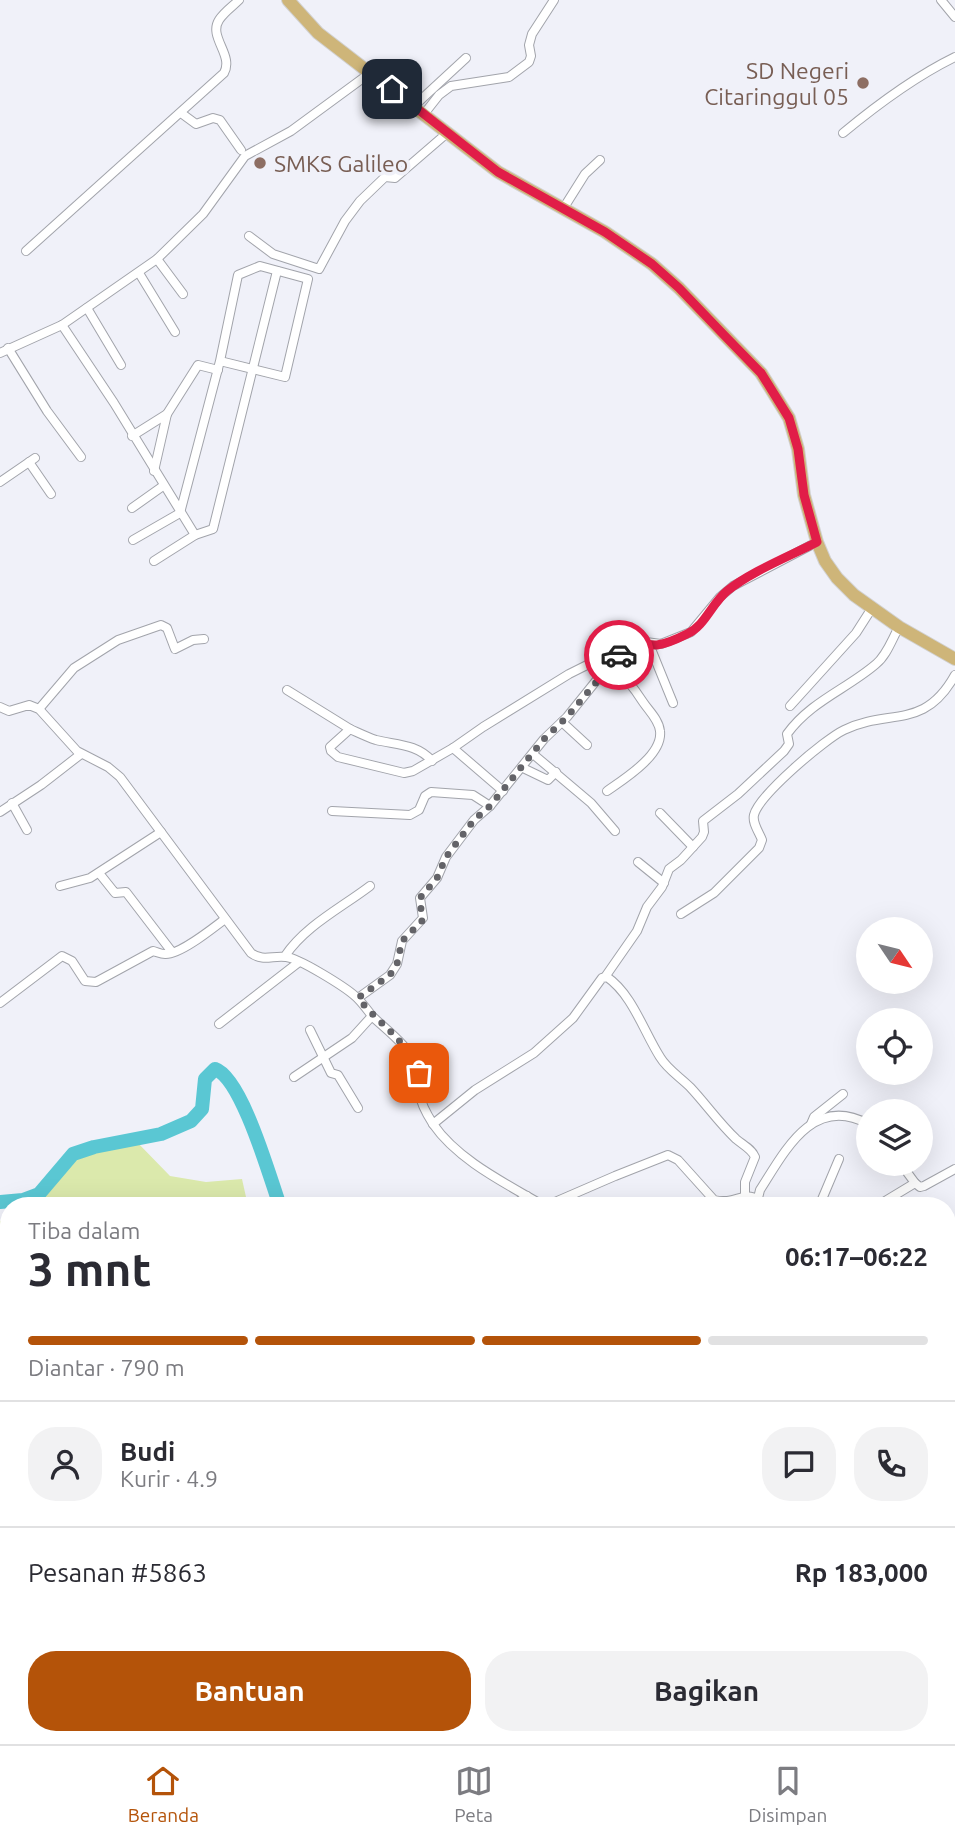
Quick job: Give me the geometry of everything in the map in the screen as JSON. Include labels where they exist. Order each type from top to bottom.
[{"type":"main road","points":[[288,0],[318,33],[419,110],[446,134],[498,172],[605,232],[652,264],[679,288],[761,373],[789,418],[798,449],[804,495],[817,542],[836,578],[854,595],[899,627],[955,659]]},
{"type":"street","points":[[26,251],[181,113],[225,70],[227,60],[216,31],[217,23],[239,0]]},
{"type":"street","points":[[419,110],[451,86],[509,77],[529,62],[531,39],[554,0]]},
{"type":"street","points":[[941,0],[955,17]]},
{"type":"street","points":[[844,133],[883,100],[955,57]]},
{"type":"street","points":[[419,110],[466,58]]},
{"type":"street","points":[[81,457],[4,351],[62,325],[139,273],[203,214],[243,153],[291,131],[370,73]]},
{"type":"street","points":[[181,113],[196,124],[213,118],[220,120],[243,153]]},
{"type":"street","points":[[249,236],[273,254],[319,269],[345,221],[360,201],[385,177],[395,178],[446,134]]},
{"type":"street","points":[[563,209],[585,174],[600,160]]},
{"type":"street","points":[[157,259],[183,294]]},
{"type":"street","points":[[133,540],[180,513],[219,365],[238,275],[260,266],[308,279],[285,377],[253,369],[219,365],[198,365],[167,414],[154,471]]},
{"type":"street","points":[[154,561],[195,536],[213,529],[277,271]]},
{"type":"street","points":[[139,273],[176,332]]},
{"type":"street","points":[[87,308],[121,365]]},
{"type":"street","points":[[62,325],[114,403],[195,536]]},
{"type":"street","points":[[132,436],[167,414]]},
{"type":"street","points":[[0,482],[32,460],[51,494]]},
{"type":"street","points":[[132,508],[163,486]]},
{"type":"street","points":[[358,998],[387,979],[392,972],[402,941],[422,921],[420,898],[437,878],[450,850],[523,768],[548,734],[562,722],[633,642],[661,644],[691,632],[720,597],[733,586],[817,542]]},
{"type":"street","points":[[790,706],[856,633],[872,608]]},
{"type":"street","points":[[38,709],[74,668],[118,640],[161,625],[167,628],[175,649],[193,640],[204,639]]},
{"type":"street","points":[[433,1124],[475,1090],[534,1053],[573,1018],[636,931],[647,907],[664,883],[669,869],[693,847],[704,832],[703,821],[738,794],[784,751],[789,744],[787,734],[802,715],[877,664],[899,627]]},
{"type":"street","points":[[649,644],[673,703]]},
{"type":"street","points":[[350,729],[330,747],[338,757],[404,773],[432,761],[569,674],[591,663],[614,661]]},
{"type":"street","points":[[607,791],[652,754],[660,732],[655,719],[614,661]]},
{"type":"street","points":[[681,915],[714,893],[760,848],[762,840],[754,822],[755,812],[777,785],[813,752],[841,731],[862,723],[903,718],[919,711],[936,700],[955,675]]},
{"type":"street","points":[[288,690],[350,729],[376,740],[396,742],[421,750],[432,761]]},
{"type":"street","points":[[0,707],[9,711],[29,705],[38,709],[73,748],[120,777],[255,956],[262,959],[285,956],[358,998],[372,1016],[396,1037],[415,1062],[419,1073],[421,1102],[433,1124],[459,1153],[527,1196]]},
{"type":"street","points":[[562,722],[587,746]]},
{"type":"street","points":[[453,748],[503,791]]},
{"type":"street","points":[[0,812],[81,754]]},
{"type":"street","points":[[533,754],[591,803],[615,831]]},
{"type":"street","points":[[523,768],[548,780],[556,772]]},
{"type":"street","points":[[332,811],[410,815],[419,810],[425,796],[431,792],[473,795],[490,806]]},
{"type":"street","points":[[12,803],[27,830]]},
{"type":"street","points":[[660,813],[693,847]]},
{"type":"street","points":[[60,886],[82,882],[99,873],[161,832]]},
{"type":"street","points":[[638,862],[664,883]]},
{"type":"street","points":[[99,873],[115,893],[126,892],[172,952]]},
{"type":"street","points":[[285,956],[316,924],[370,887]]},
{"type":"street","points":[[1,999],[62,956],[72,961],[81,977],[88,983],[109,976],[153,951],[166,954],[172,952],[202,936],[225,919]]},
{"type":"street","points":[[219,1024],[299,962]]},
{"type":"street","points":[[605,976],[616,985],[641,1019],[659,1056],[736,1138],[753,1152],[755,1157],[746,1182],[745,1196],[756,1197]]},
{"type":"street","points":[[294,1077],[352,1038],[372,1016]]},
{"type":"street","points":[[310,1030],[332,1074],[338,1074],[358,1108]]},
{"type":"street","points":[[811,1125],[814,1117],[844,1094]]},
{"type":"street","points":[[758,1197],[760,1190],[797,1135],[828,1117],[852,1115],[856,1117]]},
{"type":"street","points":[[569,1197],[668,1155],[678,1160],[711,1197]]},
{"type":"street","points":[[825,1197],[839,1159]]},
{"type":"street","points":[[910,1176],[920,1187],[955,1169]]},
{"type":"street","points":[[892,1197],[915,1183]]},
{"type":"green space","points":[[135,1140],[170,1176],[206,1182],[242,1179],[246,1197],[37,1197],[73,1154],[94,1147]]},
{"type":"waterway","points":[[31,1197],[39,1194],[73,1154],[94,1147],[161,1134],[191,1121],[202,1109],[205,1079],[215,1069],[225,1076],[245,1109],[277,1197]]},
{"type":"way so far","points":[[419,1073],[415,1062],[396,1037],[372,1016],[358,998],[387,979],[397,964],[400,944],[422,921],[420,898],[437,878],[450,850],[619,655]]},
{"type":"place","name":"SD Negeri Citaringgul 05","points":[[863,83]]},
{"type":"place","name":"SMKS Galileo","points":[[260,163]]},
{"type":"route","points":[[392,89],[446,134],[498,172],[605,232],[652,264],[679,288],[761,373],[789,418],[798,449],[804,495],[817,542],[733,586],[715,603],[698,626],[687,634],[661,644],[633,642],[619,655]]}]
